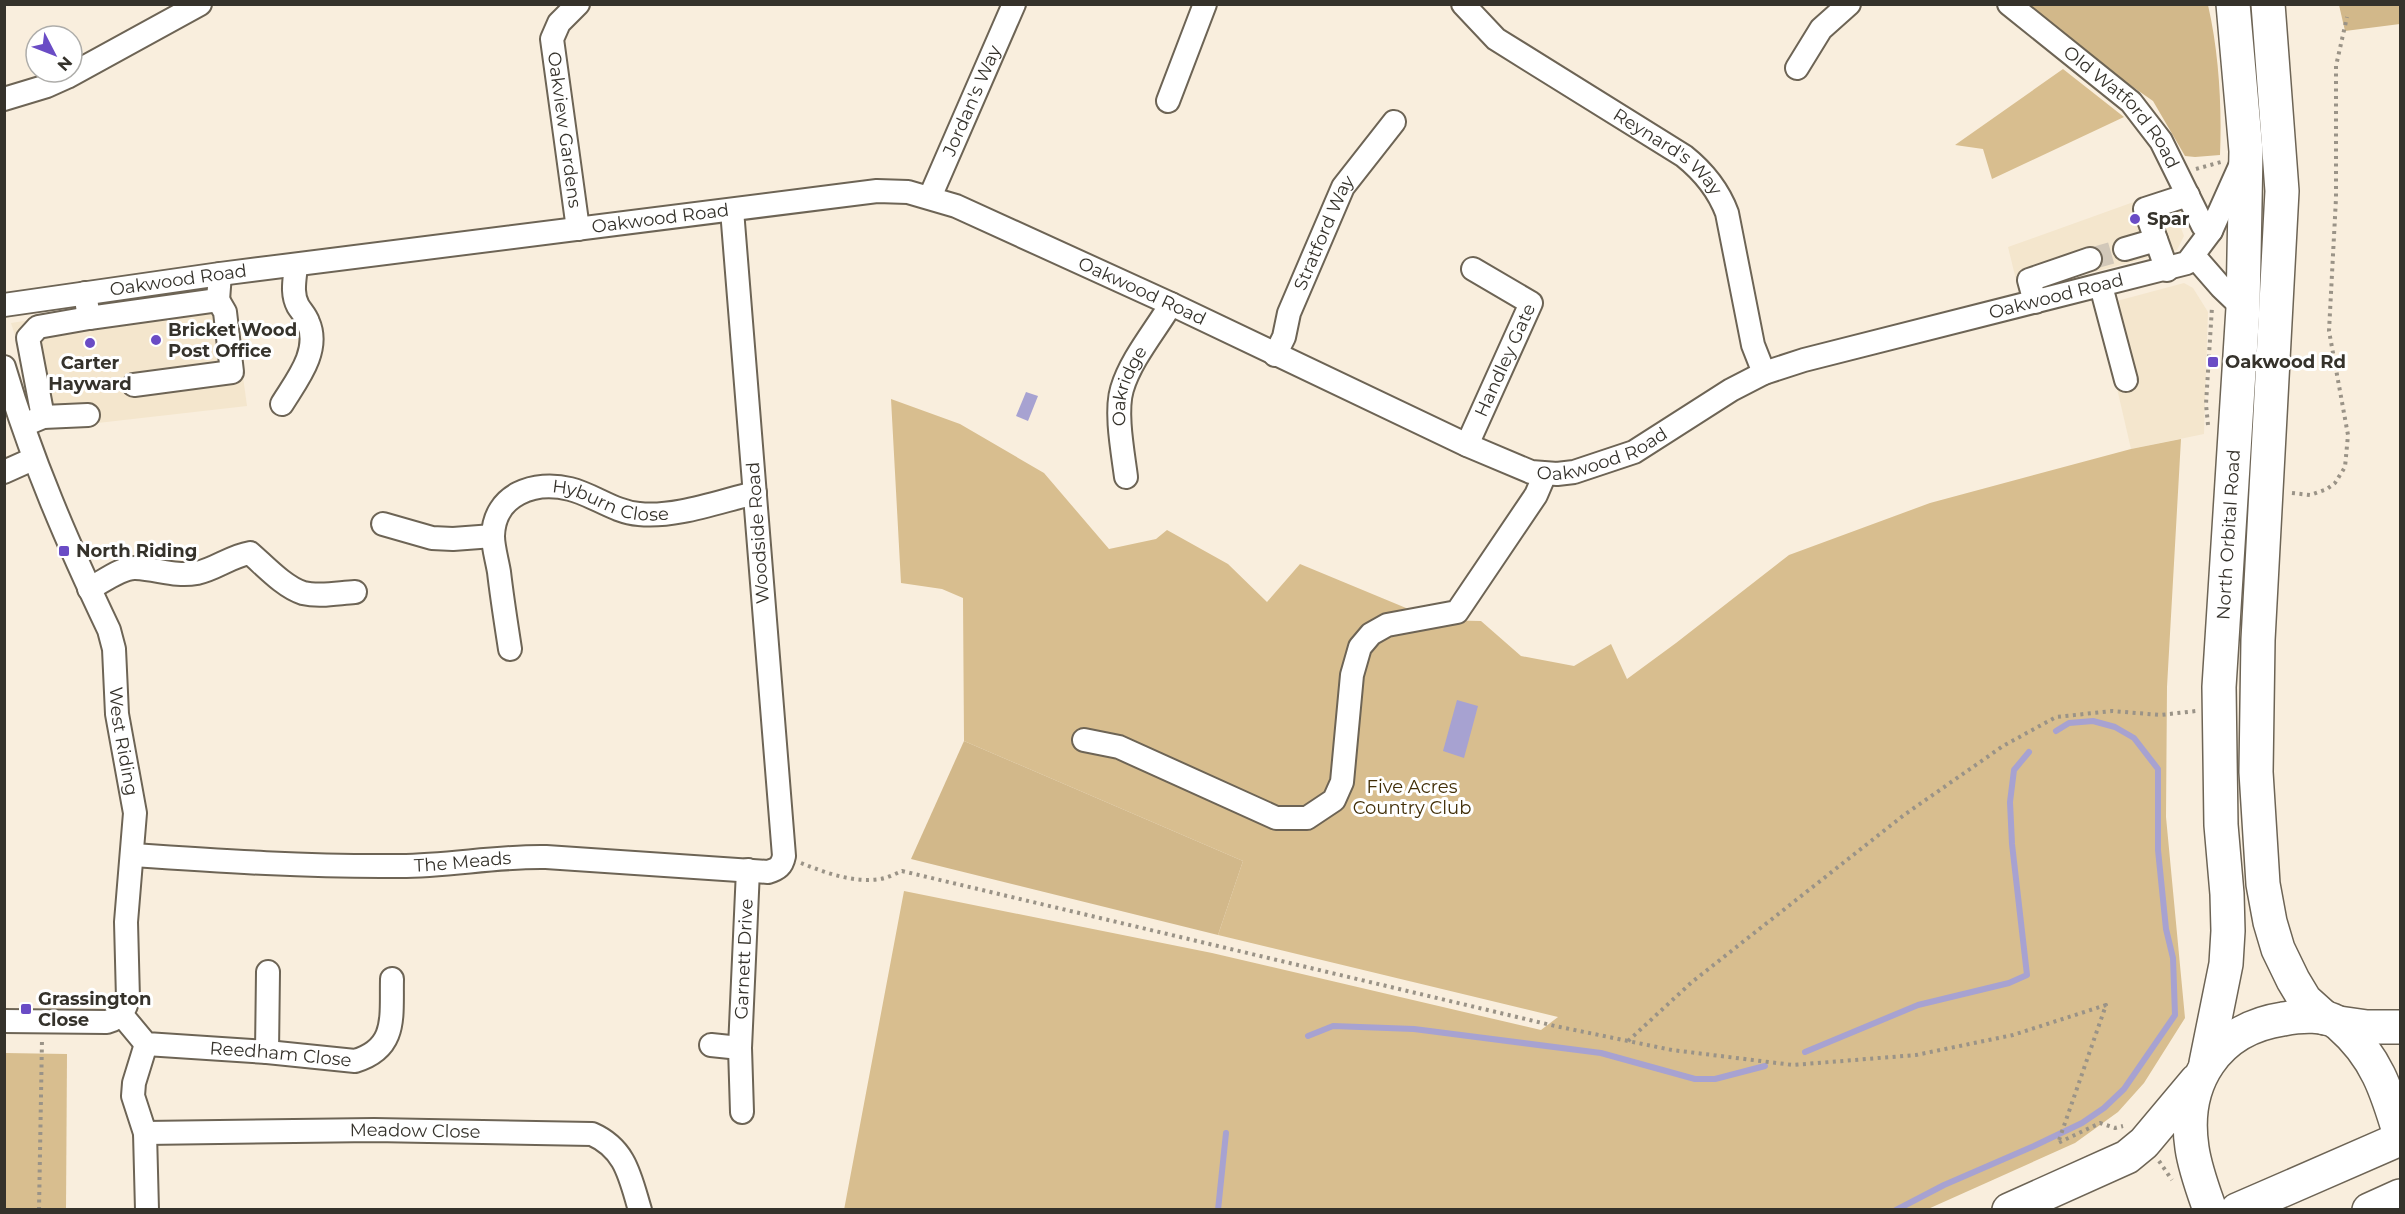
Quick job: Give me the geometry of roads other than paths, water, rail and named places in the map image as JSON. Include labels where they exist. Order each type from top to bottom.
[{"type":"highway","name":"North Orbital Road","points":[[2207,1200],[2192,1149],[2190,1123],[2193,1101],[2204,1069],[2226,964],[2227,942],[2220,687],[2243,308],[2235,157],[2233,4]]},
{"type":"highway","name":"North Orbital Road","points":[[2268,4],[2282,191],[2258,640],[2256,772],[2264,884],[2270,922],[2278,949],[2306,1000],[2332,1021],[2374,1064],[2380,1073],[2398,1127]]},
{"type":"highway","points":[[2009,1209],[2127,1157],[2144,1143],[2175,1109],[2215,1053],[2236,1035],[2280,1019],[2301,1017],[2367,1027],[2400,1027]]},
{"type":"highway","points":[[2237,1209],[2398,1127]]},
{"type":"highway","points":[[2369,1209],[2400,1196]]},
{"type":"street","points":[[4,99],[47,86],[67,77],[200,4]]},
{"type":"street","name":"Oakview Gardens","points":[[578,4],[559,23],[552,39],[578,229]]},
{"type":"street","name":"Jordan's Way","points":[[930,197],[1014,4]]},
{"type":"street","points":[[1168,101],[1205,4]]},
{"type":"street","name":"Reynard's Way","points":[[1463,4],[1496,39],[1684,156],[1701,169],[1721,198],[1727,213],[1753,345],[1764,373]]},
{"type":"street","points":[[1797,68],[1821,29],[1849,4]]},
{"type":"street","name":"Old Watford Road","points":[[2009,4],[2131,102],[2161,141],[2203,226],[2211,231]]},
{"type":"street","name":"Stratford Way","points":[[1275,355],[1284,337],[1289,313],[1343,188],[1394,122]]},
{"type":"street","name":"Oakwood Road","points":[[4,305],[220,274],[877,191],[908,192],[956,206],[1171,304],[1467,445],[1531,472],[1545,474],[1574,472],[1634,452],[1731,390],[1764,373],[1804,360],[2187,264],[2211,231],[2235,157]]},
{"type":"street","points":[[2167,270],[2145,209],[2188,195]]},
{"type":"street","name":"Woodside Road","points":[[732,210],[784,856]]},
{"type":"street","points":[[2125,249],[2156,240]]},
{"type":"street","points":[[2194,256],[2243,308]]},
{"type":"street","points":[[2035,302],[2029,280],[2090,259]]},
{"type":"street","points":[[282,404],[304,368],[310,350],[309,323],[293,295],[296,265]]},
{"type":"street","name":"Handley Gate","points":[[1467,445],[1531,303],[1473,269]]},
{"type":"street","points":[[134,384],[232,372],[225,312],[218,300],[220,274]]},
{"type":"street","points":[[2101,286],[2126,381]]},
{"type":"street","points":[[85,293],[89,318]]},
{"type":"street","points":[[44,417],[28,338],[38,327],[218,300]]},
{"type":"street","name":"Oakridge","points":[[1126,477],[1120,431],[1121,391],[1129,371],[1171,304]]},
{"type":"street","name":"West Riding","points":[[4,367],[33,459],[58,520],[109,630],[114,649],[117,714],[135,813],[126,922],[128,999],[121,1014]]},
{"type":"street","points":[[21,426],[44,417],[88,415]]},
{"type":"street","points":[[4,472],[33,459]]},
{"type":"street","points":[[1084,740],[1119,747],[1276,818],[1307,818],[1334,800],[1342,782],[1352,675],[1360,647],[1371,634],[1387,625],[1457,612],[1536,495],[1545,474]]},
{"type":"street","name":"Hyburn Close","points":[[510,649],[493,536],[500,510],[509,499],[518,493],[536,487],[552,486],[572,489],[625,512],[640,515],[666,514],[755,493]]},
{"type":"street","points":[[383,524],[432,538],[493,536]]},
{"type":"street","points":[[89,589],[124,570],[135,568],[180,575],[200,572],[238,555],[250,554],[296,590],[326,595],[355,592]]},
{"type":"street","name":"The Meads","points":[[133,855],[400,866],[536,857],[768,872],[777,869],[783,863],[784,856]]},
{"type":"street","name":"Garnett Drive","points":[[742,1112],[740,1048],[748,870]]},
{"type":"street","points":[[267,1052],[268,972]]},
{"type":"street","name":"Reedham Close","points":[[146,1044],[267,1052],[355,1061],[367,1057],[383,1043],[388,1035],[391,1026],[392,979]]},
{"type":"street","points":[[4,1021],[107,1022],[121,1014],[146,1044],[134,1083],[133,1096],[144,1133],[147,1209]]},
{"type":"street","points":[[711,1045],[740,1048]]},
{"type":"street","name":"Meadow Close","points":[[144,1133],[374,1130],[592,1134],[605,1140],[621,1157],[640,1209]]},
{"type":"waterway","points":[[1896,1210],[1944,1185],[2082,1123],[2104,1108],[2124,1089],[2175,1015],[2173,958],[2166,929],[2158,850],[2158,769],[2134,738],[2115,727],[2093,721],[2069,723],[2056,731]]},
{"type":"waterway","points":[[1805,1052],[1918,1005],[2009,983],[2027,975],[2012,844],[2010,802],[2014,770],[2029,752]]},
{"type":"waterway","points":[[1308,1036],[1333,1026],[1414,1029],[1601,1053],[1695,1079],[1715,1079],[1765,1066]]},
{"type":"waterway","points":[[1218,1210],[1226,1133]]},
{"type":"tunnel","points":[[2090,259],[2125,249]]},
{"type":"place","name":"Spar","points":[[2135,219]]},
{"type":"place","name":"Bricket Wood Post Office","points":[[156,340]]},
{"type":"place","name":"Carter Hayward","points":[[90,343]]},
{"type":"place","name":"Oakwood Rd","points":[[2213,362]]},
{"type":"place","name":"North Riding","points":[[64,551]]},
{"type":"place","name":"Grassington Close","points":[[26,1009]]},
{"type":"park label","name":"Five Acres Country Club","points":[[1412,797]]}]
